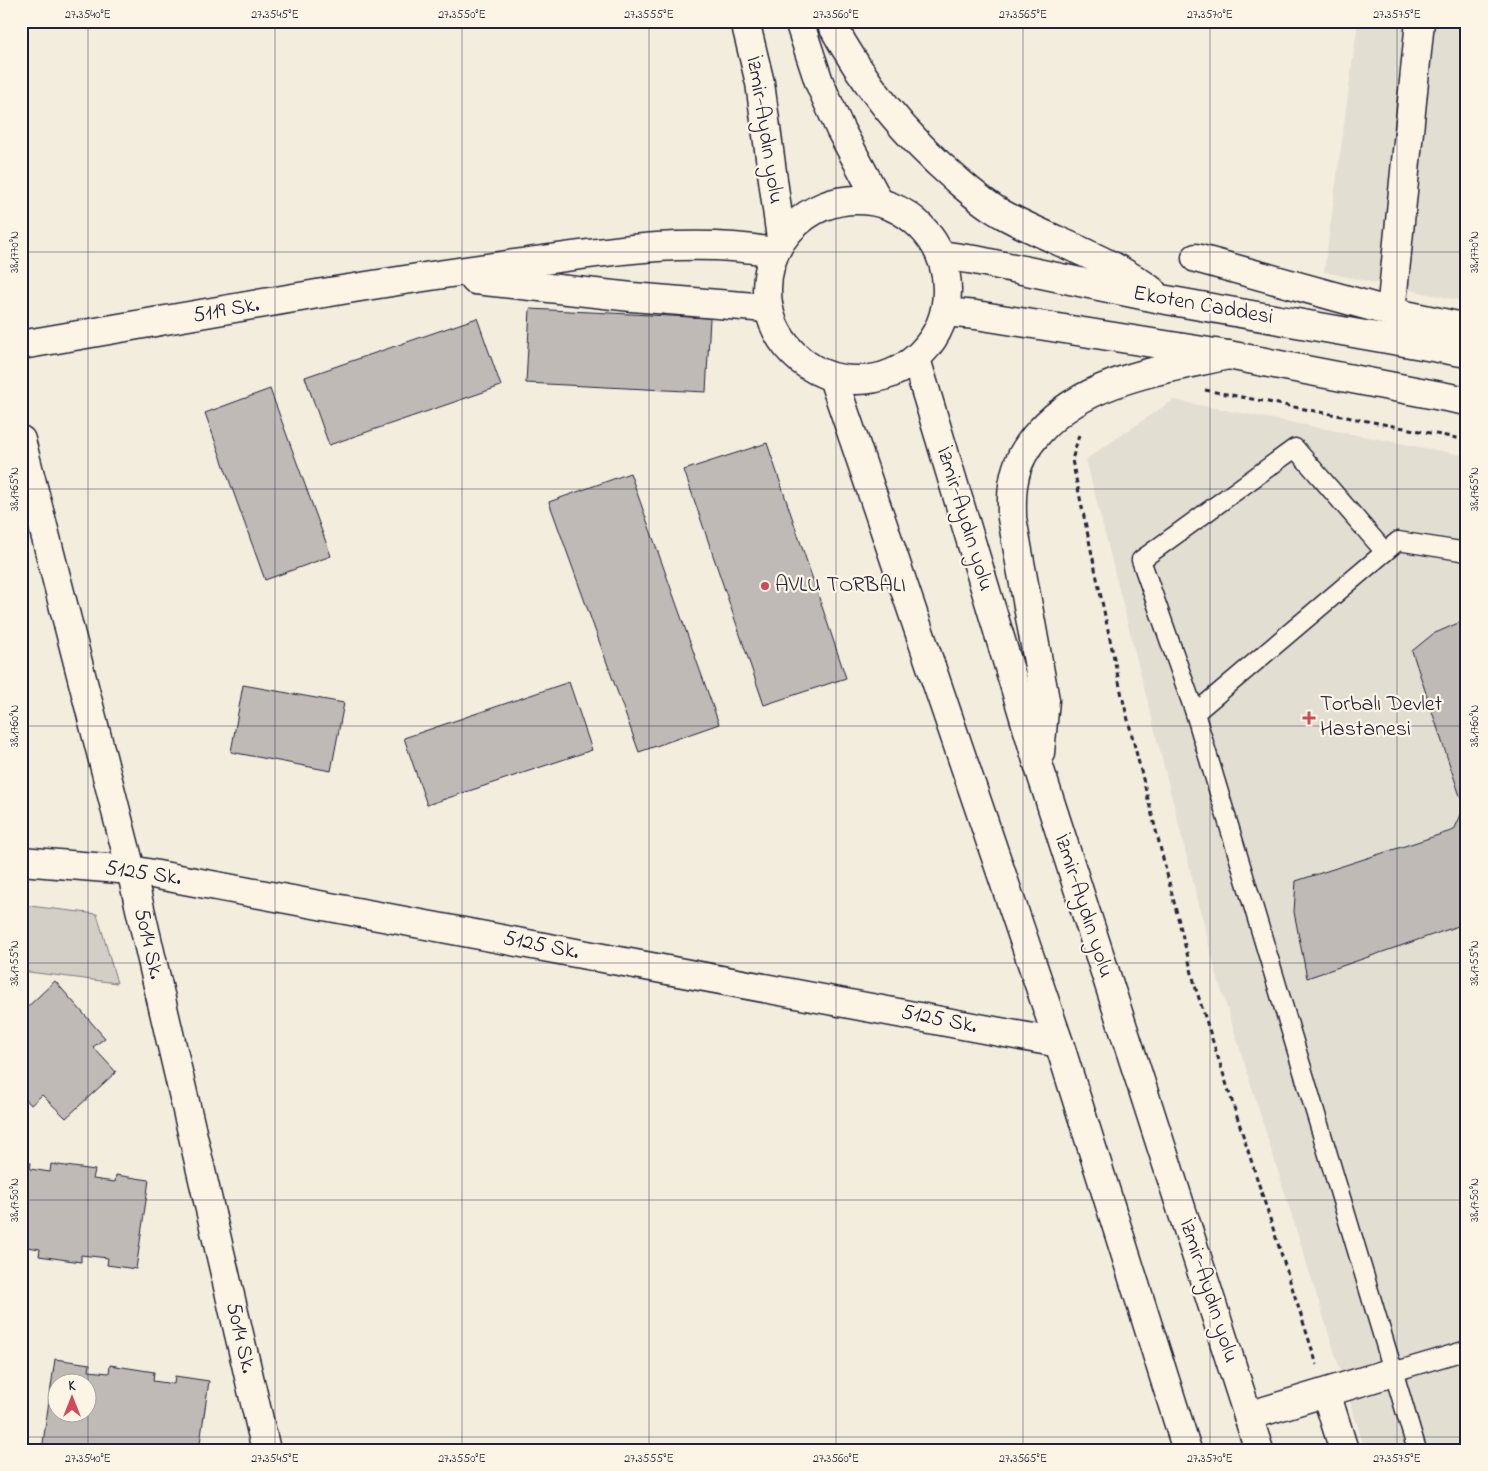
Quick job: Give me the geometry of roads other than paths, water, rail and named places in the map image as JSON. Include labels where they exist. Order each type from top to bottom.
[{"type":"main road","name":"İzmir-Aydın yolu","points":[[745,21],[760,83],[777,246]]},
{"type":"main road","points":[[799,21],[819,82],[840,129],[879,202]]},
{"type":"main road","points":[[830,21],[862,76],[885,107],[914,141],[938,164],[1002,214],[1142,282],[1161,299]]},
{"type":"main road","points":[[1391,312],[1420,21]]},
{"type":"main road","points":[[851,200],[879,202],[905,213],[926,231],[941,255],[947,283],[945,312],[935,336],[916,359],[891,374],[862,380],[833,378],[806,365],[788,350],[775,330],[767,308],[766,279],[777,246],[800,219],[824,205],[851,200]]},
{"type":"main road","points":[[431,276],[634,248],[777,246]]},
{"type":"main road","name":"Ekoten Caddesi","points":[[941,255],[975,260],[1161,299],[1467,353]]},
{"type":"main road","points":[[1196,258],[1391,312],[1467,328]]},
{"type":"main road","points":[[431,276],[632,297],[767,308]]},
{"type":"main road","name":"5119 Sk.","points":[[21,345],[431,276]]},
{"type":"main road","name":"Ekoten Caddesi","points":[[945,312],[976,315],[1228,355],[1467,401]]},
{"type":"main road","points":[[1039,767],[1045,700],[1012,518],[1011,497],[1014,478],[1022,456],[1033,438],[1048,422],[1068,406],[1095,391],[1130,379],[1228,355]]},
{"type":"main road","name":"İzmir-Aydın yolu","points":[[916,359],[1039,767],[1259,1450]]},
{"type":"main road","points":[[833,378],[1059,1043],[1187,1450]]},
{"type":"main road","name":"5014 Sk.","points":[[21,440],[131,870],[266,1450]]},
{"type":"main road","name":"5125 Sk.","points":[[21,860],[131,870],[1059,1043]]},
{"type":"main road","points":[[1248,1416],[1393,1372]]},
{"type":"main road","points":[[1326,1392],[1344,1450]]},
{"type":"lane","points":[[1385,552],[1295,448],[1141,560],[1195,713],[1417,1450]]},
{"type":"lane","points":[[1195,713],[1398,541],[1467,552]]},
{"type":"lane","points":[[1393,1372],[1467,1350]]},
{"type":"place","name":"AVLU TORBALI","points":[[765,586]]},
{"type":"place","name":"Torbalı Devlet Hastanesi","points":[[1309,718]]}]
